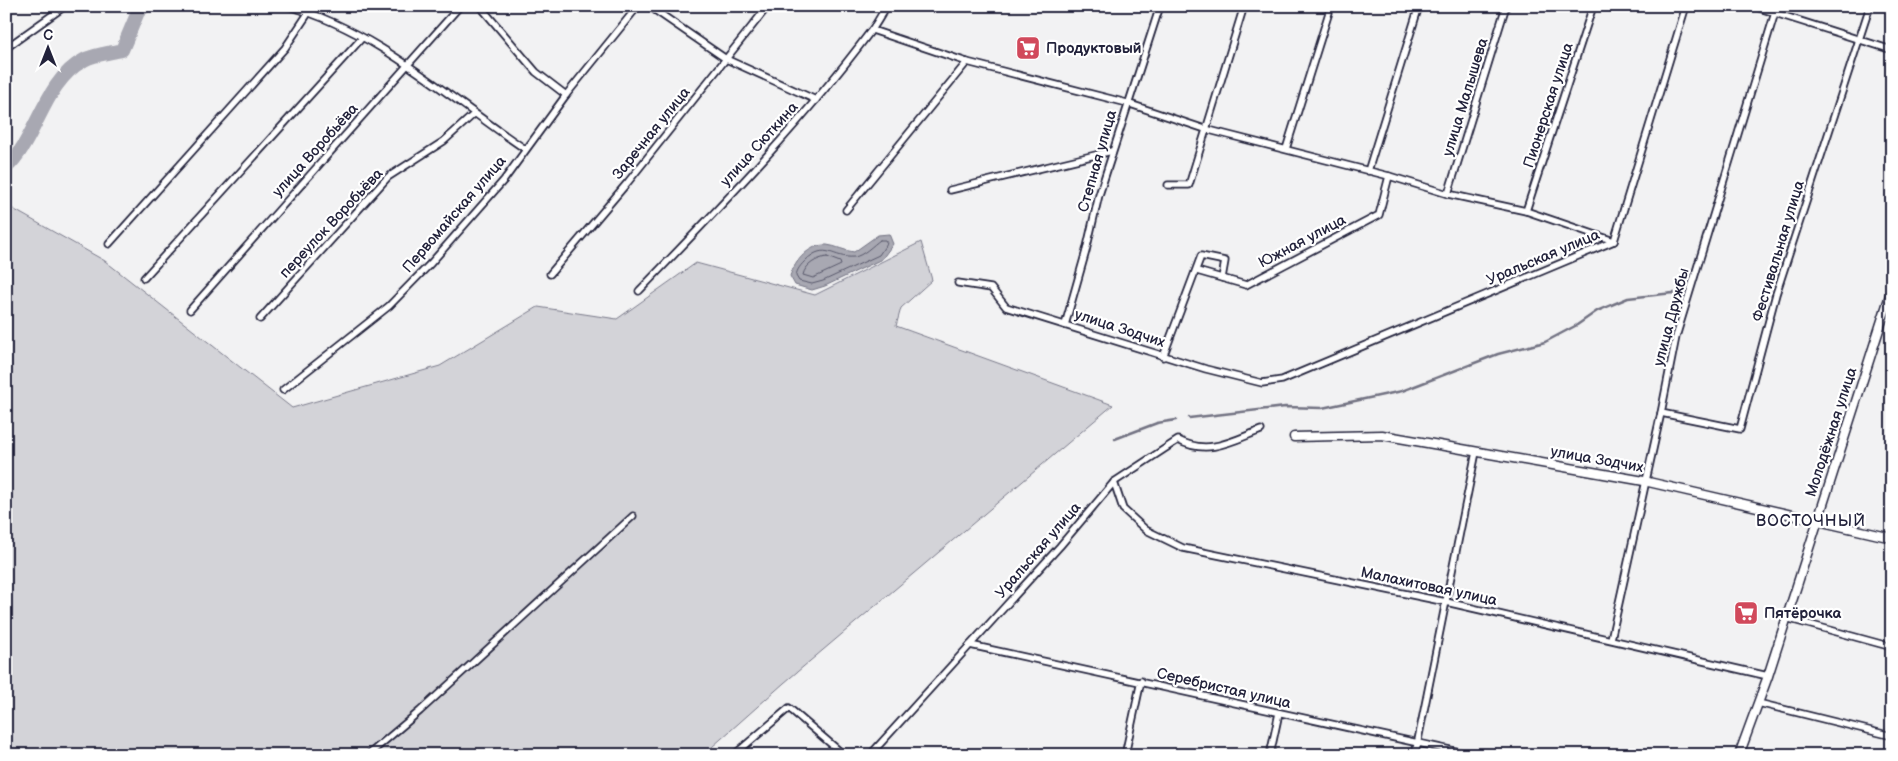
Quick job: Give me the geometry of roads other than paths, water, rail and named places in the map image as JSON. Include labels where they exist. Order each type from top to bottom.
[{"type":"street","points":[[6,48],[65,6]]},
{"type":"street","points":[[288,6],[309,12],[408,63],[474,114],[525,148]]},
{"type":"street","name":"улица Воробьёва","points":[[190,310],[460,6]]},
{"type":"street","points":[[480,6],[536,72],[566,95]]},
{"type":"street","name":"Первомайская улица","points":[[282,390],[389,306],[431,263],[504,180],[525,148],[638,6]]},
{"type":"street","points":[[649,6],[726,59],[816,100]]},
{"type":"street","name":"Заречная улица","points":[[550,274],[628,182],[768,6]]},
{"type":"street","name":"Степная улица","points":[[1065,324],[1112,151],[1160,6]]},
{"type":"street","points":[[1168,185],[1189,185],[1244,6]]},
{"type":"street","points":[[1286,148],[1331,6]]},
{"type":"street","points":[[1368,171],[1419,6]]},
{"type":"street","name":"улица Малышева","points":[[1448,194],[1506,6]]},
{"type":"street","name":"Пионерская улица","points":[[1526,211],[1593,6]]},
{"type":"street","name":"Уральская улица","points":[[1282,380],[1614,240],[1686,6]]},
{"type":"street","points":[[1753,6],[1892,50]]},
{"type":"street","name":"улица Дружбы","points":[[1611,639],[1676,337],[1777,6]]},
{"type":"street","name":"Фестивальная улица","points":[[1661,413],[1740,429],[1776,294],[1870,6]]},
{"type":"street","name":"улица Сюткина","points":[[639,290],[695,233],[816,100],[872,30],[885,7]]},
{"type":"street","points":[[109,244],[285,48],[309,12]]},
{"type":"street","points":[[872,30],[967,62],[1127,103],[1205,129],[1286,148],[1448,194],[1526,211],[1614,240]]},
{"type":"street","points":[[144,278],[362,38]]},
{"type":"street","points":[[846,210],[967,62]]},
{"type":"street","name":"переулок Воробьёва","points":[[260,319],[388,177],[444,141],[474,114]]},
{"type":"street","points":[[950,190],[1112,151]]},
{"type":"street","name":"Южная улица","points":[[1197,271],[1246,285],[1379,215],[1389,176]]},
{"type":"street","points":[[1163,357],[1197,271],[1201,256],[1225,261],[1222,278]]},
{"type":"street","name":"улица Зодчих","points":[[958,283],[991,288],[1006,307],[1065,324],[1163,357],[1262,383],[1282,380]]},
{"type":"street","name":"Молодёжная улица","points":[[1739,755],[1768,676],[1816,521],[1889,305],[1892,289]]},
{"type":"street","name":"Уральская улица","points":[[870,755],[1114,482],[1178,440],[1191,447],[1213,448],[1261,430]]},
{"type":"street","name":"улица Зодчих","points":[[1294,437],[1382,435],[1644,481],[1892,538]]},
{"type":"street","points":[[1415,755],[1476,452]]},
{"type":"street","name":"Малахитовая улица","points":[[1114,482],[1123,509],[1146,530],[1183,548],[1446,602],[1768,676]]},
{"type":"street","points":[[368,755],[420,711],[633,516]]},
{"type":"street","points":[[1786,618],[1892,647]]},
{"type":"street","name":"Серебристая улица","points":[[970,645],[1473,755]]},
{"type":"street","points":[[1125,755],[1141,682]]},
{"type":"street","points":[[1758,703],[1892,736]]},
{"type":"street","points":[[734,755],[789,708],[844,755]]},
{"type":"street","points":[[1270,755],[1279,713]]},
{"type":"water","points":[[889,234],[893,244],[882,259],[825,286],[812,290],[795,285],[790,276],[799,259],[814,247],[827,245],[854,252],[878,235]]},
{"type":"waterway","points":[[6,168],[26,142],[59,82],[70,70],[84,60],[122,50],[138,12],[145,6]]},
{"type":"waterway","points":[[1189,418],[1285,407],[1322,408],[1402,391],[1498,354],[1545,342],[1577,325],[1597,311],[1628,298],[1673,293],[1682,294]]},
{"type":"waterway","points":[[1115,439],[1157,423],[1176,420]]},
{"type":"place","name":"Продуктовый","points":[[1028,48]]},
{"type":"place","name":"Пятёрочка","points":[[1746,613]]},
{"type":"district","name":"ВОСТОЧНЫЙ","points":[[1811,520]]}]
